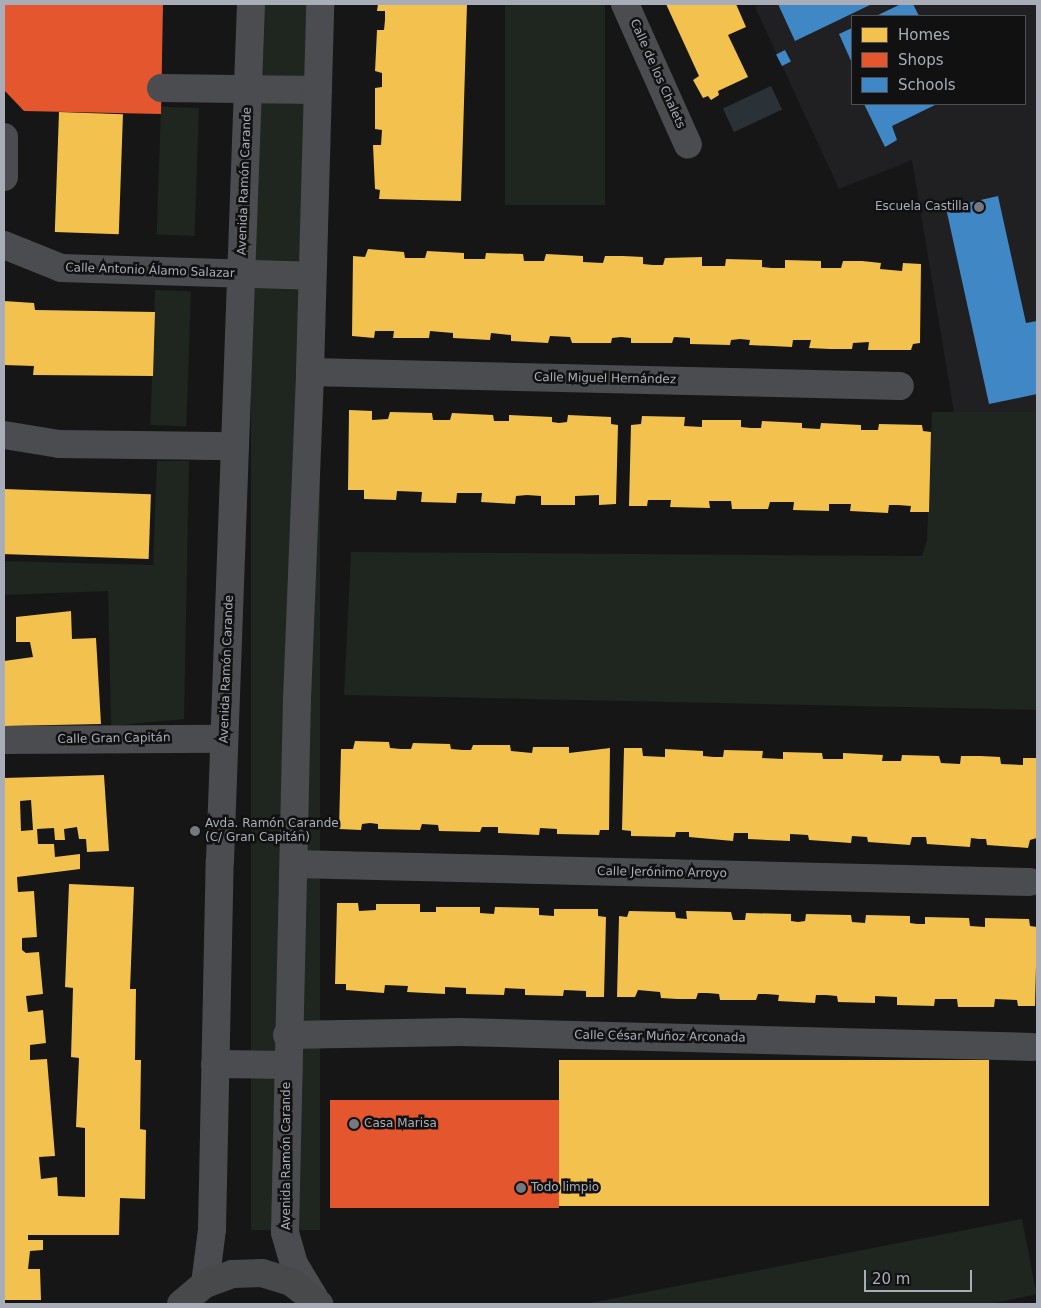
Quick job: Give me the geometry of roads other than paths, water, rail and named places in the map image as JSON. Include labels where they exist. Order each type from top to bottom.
[{"type":"main road","points":[[181,1304],[205,1284],[232,1274],[262,1273],[290,1282],[317,1302]]},
{"type":"street","name":"Avenida Ramón Carande","points":[[205,1284],[212,1229],[224,739],[251,4]]},
{"type":"street","name":"Avenida Ramón Carande","points":[[317,1302],[294,1264],[285,1232],[287,1034],[294,864],[297,699],[310,372],[311,276],[320,4]]},
{"type":"street","name":"Calle de los Chalets","points":[[625,4],[688,145]]},
{"type":"street","points":[[161,88],[248,87],[318,90]]},
{"type":"street","points":[[4,137],[4,177]]},
{"type":"street","name":"Calle Antonio Álamo Salazar","points":[[4,245],[61,268],[241,274]]},
{"type":"street","points":[[241,274],[311,276]]},
{"type":"street","name":"Calle Miguel Hernández","points":[[310,372],[900,386]]},
{"type":"street","points":[[4,435],[59,444],[235,446]]},
{"type":"street","name":"Calle Gran Capitán","points":[[4,740],[224,739]]},
{"type":"street","name":"Calle Jerónimo Arroyo","points":[[294,864],[1030,882]]},
{"type":"street","name":"Calle César Muñoz Arconada","points":[[287,1034],[460,1032],[1033,1047]]},
{"type":"street","name":"Avenida Ramón Carande","points":[[215,1064],[287,1065]]},
{"type":"place","name":"Escuela Castilla","points":[[979,207]]},
{"type":"place","name":"Avda. Ramón Carande (C/ Gran Capitán)","points":[[195,831]]},
{"type":"place","name":"Casa Marisa","points":[[354,1124]]},
{"type":"place","name":"Todo limpio","points":[[521,1188]]}]
